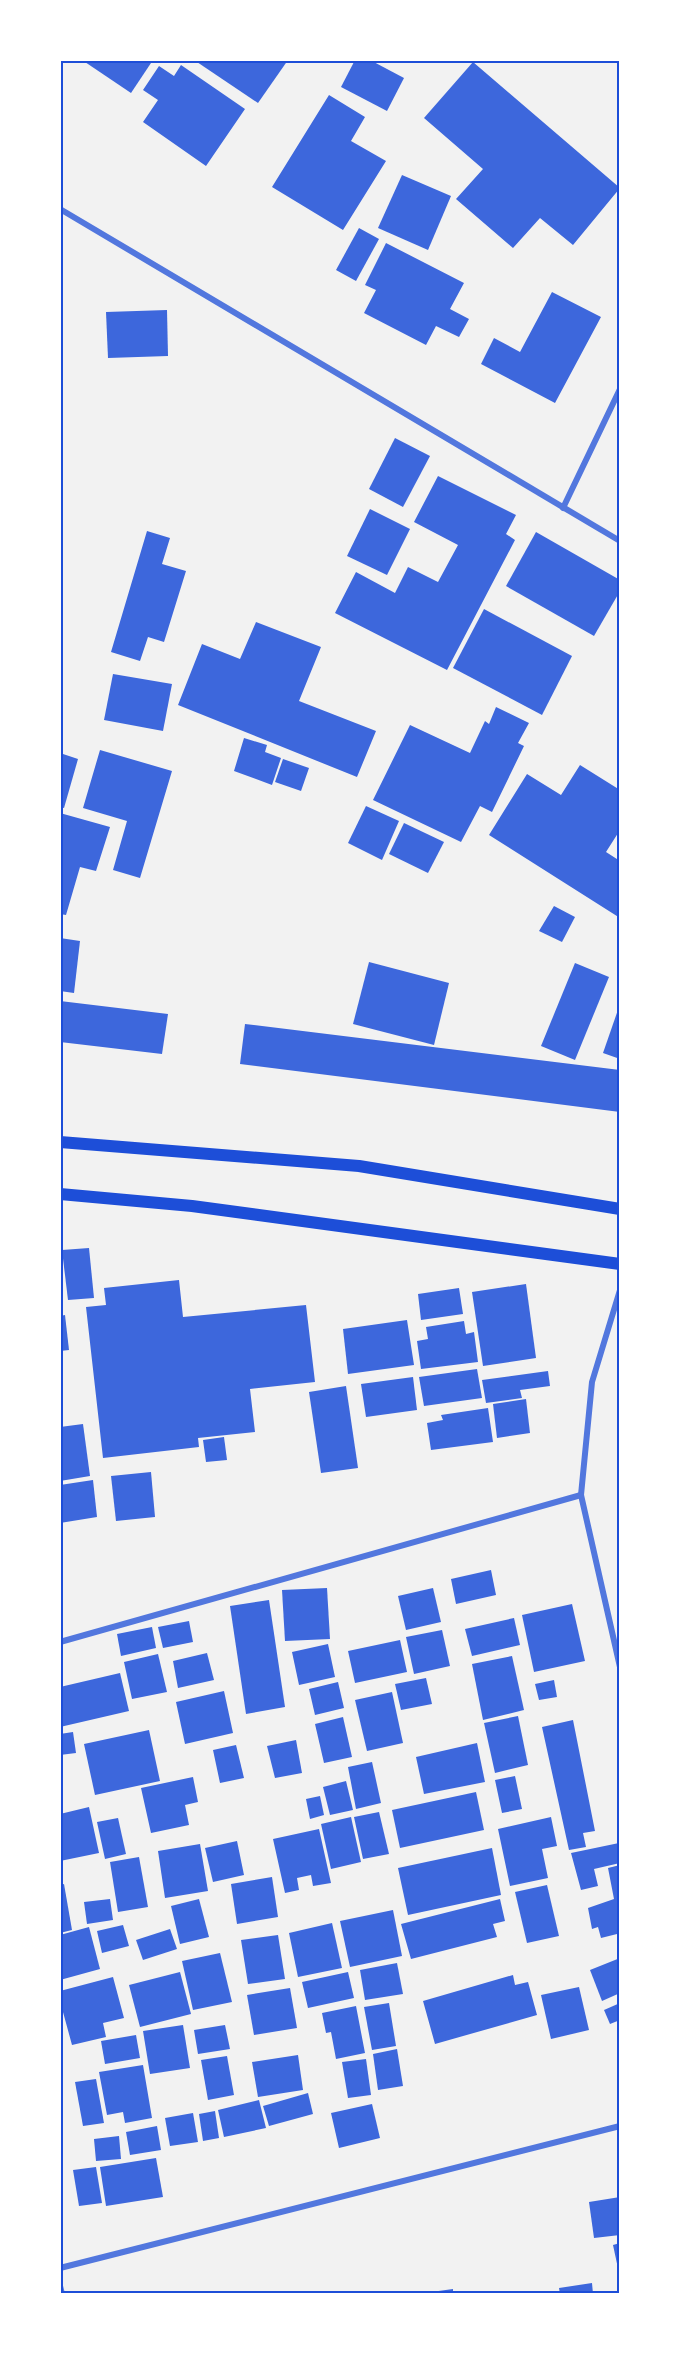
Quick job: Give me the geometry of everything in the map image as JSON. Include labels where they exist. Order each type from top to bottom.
[{"type":"main road","points":[[60,1142],[359,1166],[620,1209]]},
{"type":"main road","points":[[60,1194],[192,1206],[620,1264]]},
{"type":"street","points":[[60,209],[620,541]]},
{"type":"street","points":[[563,508],[620,389]]},
{"type":"street","points":[[620,1290],[592,1383],[581,1495],[620,1667]]},
{"type":"street","points":[[60,1642],[581,1495]]},
{"type":"street","points":[[60,2268],[620,2126]]},
{"type":"street","points":[[60,2286],[62,2294]]},
{"type":"building","points":[[82,60],[153,60],[131,93]]},
{"type":"building","points":[[194,60],[288,60],[258,103]]},
{"type":"building","points":[[355,60],[370,60],[404,78],[387,111],[341,87]]},
{"type":"building","points":[[473,62],[620,188],[573,245],[540,218],[513,248],[456,199],[483,169],[424,118]]},
{"type":"building","points":[[181,65],[245,109],[206,166],[143,122],[158,100],[143,90],[159,66],[174,76]]},
{"type":"building","points":[[329,95],[365,117],[351,141],[386,161],[343,230],[272,187]]},
{"type":"building","points":[[402,175],[451,196],[428,250],[378,228]]},
{"type":"building","points":[[359,228],[379,239],[356,281],[336,270]]},
{"type":"building","points":[[386,243],[464,283],[450,309],[469,319],[459,337],[436,326],[426,345],[364,313],[376,290],[365,285]]},
{"type":"building","points":[[552,292],[601,317],[555,403],[481,364],[494,338],[520,352]]},
{"type":"building","points":[[167,310],[168,356],[108,358],[106,312]]},
{"type":"building","points":[[395,438],[430,456],[403,507],[369,489]]},
{"type":"building","points":[[438,476],[516,515],[506,534],[515,540],[447,670],[335,613],[356,572],[395,593],[408,567],[438,582],[458,545],[414,522]]},
{"type":"building","points":[[370,509],[410,529],[387,575],[347,556]]},
{"type":"building","points":[[147,531],[170,538],[162,564],[186,571],[164,642],[148,637],[140,661],[111,652]]},
{"type":"building","points":[[536,532],[620,580],[620,591],[594,636],[506,586]]},
{"type":"building","points":[[484,609],[572,656],[542,715],[453,668]]},
{"type":"building","points":[[256,622],[321,647],[299,701],[376,731],[357,777],[178,705],[202,644],[240,659]]},
{"type":"building","points":[[113,674],[172,684],[163,731],[104,720]]},
{"type":"building","points":[[496,707],[529,723],[518,743],[524,746],[492,812],[480,806],[461,842],[373,800],[410,725],[470,753],[485,721],[489,724]]},
{"type":"building","points":[[244,738],[267,745],[265,752],[281,758],[272,785],[234,771]]},
{"type":"building","points":[[100,750],[172,771],[140,878],[113,870],[127,821],[83,808]]},
{"type":"building","points":[[60,753],[78,759],[64,808],[60,807]]},
{"type":"building","points":[[283,759],[309,768],[301,791],[275,782]]},
{"type":"building","points":[[580,765],[620,790],[620,830],[606,852],[620,861],[620,918],[489,835],[527,774],[561,795]]},
{"type":"building","points":[[366,806],[399,821],[382,860],[348,843]]},
{"type":"building","points":[[60,813],[110,827],[96,871],[80,867],[66,915],[60,914]]},
{"type":"building","points":[[404,823],[444,842],[428,873],[389,854]]},
{"type":"building","points":[[554,906],[575,917],[562,942],[539,931]]},
{"type":"building","points":[[60,938],[80,941],[74,993],[60,991]]},
{"type":"building","points":[[369,962],[449,983],[434,1045],[353,1024]]},
{"type":"building","points":[[575,963],[609,977],[575,1060],[541,1046]]},
{"type":"building","points":[[60,1001],[168,1014],[162,1054],[60,1042]]},
{"type":"building","points":[[620,1004],[620,1059],[603,1053]]},
{"type":"building","points":[[245,1024],[620,1070],[620,1112],[240,1064]]},
{"type":"building","points":[[89,1248],[94,1298],[68,1300],[62,1250]]},
{"type":"building","points":[[179,1280],[183,1317],[306,1305],[315,1382],[250,1389],[255,1432],[198,1438],[199,1447],[103,1458],[86,1307],[106,1305],[104,1288]]},
{"type":"building","points":[[526,1284],[536,1358],[483,1366],[472,1292]]},
{"type":"building","points":[[459,1288],[463,1314],[421,1320],[418,1294]]},
{"type":"building","points":[[65,1315],[69,1350],[60,1351],[60,1316]]},
{"type":"building","points":[[407,1320],[414,1365],[348,1374],[343,1329]]},
{"type":"building","points":[[464,1321],[466,1334],[474,1332],[478,1362],[421,1369],[417,1341],[428,1339],[426,1327]]},
{"type":"building","points":[[477,1369],[482,1398],[424,1406],[419,1377]]},
{"type":"building","points":[[548,1371],[550,1386],[520,1390],[522,1398],[486,1403],[482,1380]]},
{"type":"building","points":[[413,1377],[417,1410],[366,1417],[361,1384]]},
{"type":"building","points":[[346,1386],[358,1468],[321,1473],[309,1392]]},
{"type":"building","points":[[526,1399],[530,1433],[497,1438],[493,1404]]},
{"type":"building","points":[[488,1408],[493,1442],[431,1450],[427,1423],[443,1420],[441,1415]]},
{"type":"building","points":[[83,1424],[90,1476],[60,1481],[60,1427]]},
{"type":"building","points":[[224,1437],[227,1460],[206,1462],[203,1440]]},
{"type":"building","points":[[151,1472],[155,1517],[116,1521],[111,1476]]},
{"type":"building","points":[[93,1480],[97,1517],[60,1523],[60,1485]]},
{"type":"building","points":[[491,1570],[496,1595],[456,1604],[451,1579]]},
{"type":"building","points":[[327,1588],[330,1639],[285,1641],[282,1590]]},
{"type":"building","points":[[433,1588],[441,1622],[406,1630],[398,1596]]},
{"type":"building","points":[[269,1600],[285,1707],[246,1714],[230,1606]]},
{"type":"building","points":[[572,1604],[585,1661],[534,1672],[522,1615]]},
{"type":"building","points":[[514,1618],[520,1645],[472,1656],[465,1629]]},
{"type":"building","points":[[189,1621],[193,1642],[163,1648],[158,1627]]},
{"type":"building","points":[[152,1627],[156,1648],[121,1656],[117,1634]]},
{"type":"building","points":[[442,1630],[450,1666],[414,1674],[406,1637]]},
{"type":"building","points":[[400,1640],[407,1672],[355,1683],[348,1651]]},
{"type":"building","points":[[328,1644],[335,1677],[299,1685],[292,1652]]},
{"type":"building","points":[[207,1653],[214,1680],[178,1688],[173,1661]]},
{"type":"building","points":[[158,1654],[167,1692],[132,1699],[124,1662]]},
{"type":"building","points":[[512,1656],[524,1710],[483,1720],[472,1664]]},
{"type":"building","points":[[120,1673],[129,1711],[60,1727],[60,1687]]},
{"type":"building","points":[[426,1678],[432,1704],[401,1710],[395,1684]]},
{"type":"building","points":[[554,1680],[557,1697],[539,1700],[535,1684]]},
{"type":"building","points":[[338,1682],[344,1708],[315,1715],[309,1689]]},
{"type":"building","points":[[224,1691],[233,1733],[185,1744],[176,1702]]},
{"type":"building","points":[[392,1692],[403,1743],[367,1751],[355,1700]]},
{"type":"building","points":[[518,1716],[528,1765],[495,1773],[484,1723]]},
{"type":"building","points":[[343,1717],[352,1757],[324,1763],[315,1724]]},
{"type":"building","points":[[573,1720],[595,1831],[583,1833],[586,1847],[569,1850],[542,1727]]},
{"type":"building","points":[[149,1730],[160,1781],[95,1795],[84,1744]]},
{"type":"building","points":[[73,1732],[76,1753],[60,1755],[60,1734]]},
{"type":"building","points":[[296,1740],[302,1773],[275,1778],[267,1746]]},
{"type":"building","points":[[477,1743],[485,1782],[424,1794],[416,1757]]},
{"type":"building","points":[[236,1745],[244,1778],[220,1783],[213,1750]]},
{"type":"building","points":[[372,1762],[381,1803],[356,1809],[348,1767]]},
{"type":"building","points":[[515,1776],[522,1809],[502,1813],[495,1780]]},
{"type":"building","points":[[193,1777],[198,1802],[185,1805],[189,1825],[151,1833],[141,1788]]},
{"type":"building","points":[[346,1781],[353,1810],[330,1815],[323,1787]]},
{"type":"building","points":[[476,1792],[484,1830],[400,1848],[392,1810]]},
{"type":"building","points":[[320,1796],[324,1815],[310,1819],[306,1799]]},
{"type":"building","points":[[89,1807],[99,1853],[60,1861],[60,1814]]},
{"type":"building","points":[[379,1812],[389,1854],[363,1859],[354,1817]]},
{"type":"building","points":[[351,1817],[361,1862],[331,1869],[321,1824]]},
{"type":"building","points":[[551,1817],[557,1846],[542,1849],[548,1878],[510,1886],[498,1829]]},
{"type":"building","points":[[118,1818],[126,1854],[105,1859],[97,1822]]},
{"type":"building","points":[[319,1829],[331,1883],[313,1886],[311,1875],[297,1878],[299,1890],[285,1893],[273,1839]]},
{"type":"building","points":[[237,1841],[244,1875],[213,1882],[205,1848]]},
{"type":"building","points":[[619,1843],[620,1863],[594,1869],[598,1886],[581,1890],[571,1853]]},
{"type":"building","points":[[200,1844],[208,1891],[165,1898],[158,1851]]},
{"type":"building","points":[[492,1848],[501,1895],[408,1915],[398,1868]]},
{"type":"building","points":[[139,1857],[148,1907],[118,1912],[110,1862]]},
{"type":"building","points":[[620,1865],[619,1942],[617,1934],[601,1938],[598,1927],[592,1929],[588,1908],[614,1899],[608,1868]]},
{"type":"building","points":[[272,1877],[278,1917],[237,1924],[231,1884]]},
{"type":"building","points":[[64,1884],[72,1930],[60,1933],[60,1885]]},
{"type":"building","points":[[547,1885],[559,1936],[527,1943],[515,1892]]},
{"type":"building","points":[[110,1899],[113,1920],[87,1924],[84,1902]]},
{"type":"building","points":[[199,1899],[209,1937],[180,1944],[171,1906]]},
{"type":"building","points":[[500,1899],[505,1921],[493,1924],[497,1937],[411,1959],[401,1924]]},
{"type":"building","points":[[393,1910],[402,1956],[350,1967],[340,1921]]},
{"type":"building","points":[[332,1923],[342,1968],[298,1977],[289,1933]]},
{"type":"building","points":[[123,1925],[129,1946],[102,1953],[97,1931]]},
{"type":"building","points":[[89,1927],[100,1969],[60,1980],[60,1935]]},
{"type":"building","points":[[170,1929],[177,1949],[143,1960],[136,1940]]},
{"type":"building","points":[[278,1935],[285,1979],[248,1984],[241,1940]]},
{"type":"building","points":[[220,1953],[232,2002],[193,2010],[182,1961]]},
{"type":"building","points":[[620,1958],[620,1993],[602,2001],[590,1970]]},
{"type":"building","points":[[397,1963],[403,1994],[365,2000],[360,1970]]},
{"type":"building","points":[[180,1972],[191,2014],[140,2027],[129,1985]]},
{"type":"building","points":[[348,1972],[354,1998],[308,2008],[302,1982]]},
{"type":"building","points":[[513,1975],[515,1985],[528,1982],[537,2015],[435,2044],[423,2001]]},
{"type":"building","points":[[113,1977],[124,2018],[103,2023],[106,2037],[72,2045],[60,2001],[60,1991]]},
{"type":"building","points":[[579,1987],[589,2030],[551,2039],[541,1995]]},
{"type":"building","points":[[290,1988],[297,2028],[254,2035],[247,1995]]},
{"type":"building","points":[[389,2003],[396,2046],[372,2050],[364,2007]]},
{"type":"building","points":[[620,2003],[620,2020],[610,2024],[604,2010]]},
{"type":"building","points":[[356,2006],[365,2053],[336,2059],[331,2032],[326,2033],[322,2013]]},
{"type":"building","points":[[183,2025],[190,2068],[150,2074],[143,2031]]},
{"type":"building","points":[[225,2025],[230,2049],[198,2054],[194,2030]]},
{"type":"building","points":[[136,2035],[140,2058],[105,2064],[101,2041]]},
{"type":"building","points":[[397,2049],[403,2086],[378,2090],[373,2054]]},
{"type":"building","points":[[298,2055],[303,2090],[258,2097],[252,2062]]},
{"type":"building","points":[[227,2056],[234,2095],[208,2100],[201,2060]]},
{"type":"building","points":[[366,2059],[371,2095],[348,2098],[342,2062]]},
{"type":"building","points":[[143,2065],[152,2118],[125,2123],[123,2112],[107,2115],[99,2072]]},
{"type":"building","points":[[96,2079],[104,2123],[83,2126],[75,2082]]},
{"type":"building","points":[[308,2093],[313,2114],[269,2126],[263,2106]]},
{"type":"building","points":[[259,2100],[266,2128],[224,2137],[218,2110]]},
{"type":"building","points":[[372,2104],[380,2138],[339,2148],[331,2113]]},
{"type":"building","points":[[215,2111],[219,2138],[203,2141],[199,2114]]},
{"type":"building","points":[[193,2113],[198,2142],[170,2146],[165,2118]]},
{"type":"building","points":[[157,2126],[161,2150],[130,2155],[126,2132]]},
{"type":"building","points":[[119,2136],[121,2159],[96,2161],[94,2139]]},
{"type":"building","points":[[156,2158],[163,2197],[106,2206],[100,2167]]},
{"type":"building","points":[[96,2167],[102,2203],[79,2206],[73,2170]]},
{"type":"building","points":[[620,2197],[620,2235],[594,2238],[589,2202]]},
{"type":"building","points":[[620,2243],[620,2273],[619,2273],[613,2245]]},
{"type":"building","points":[[592,2283],[593,2294],[560,2294],[559,2288]]},
{"type":"building","points":[[453,2289],[453,2294],[424,2294],[424,2293]]}]
